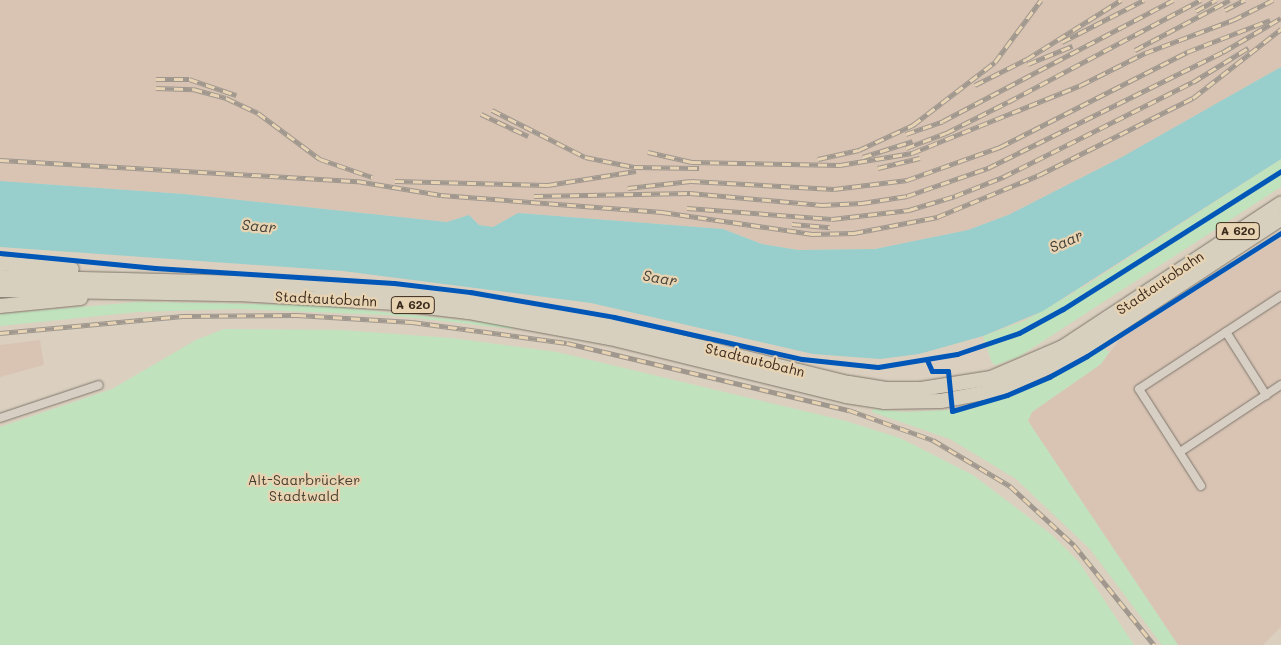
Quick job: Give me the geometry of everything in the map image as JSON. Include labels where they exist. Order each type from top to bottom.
[{"type":"highway","name":"Stadtautobahn","points":[[122,285],[317,285],[470,299],[612,325],[849,383],[885,389],[930,389],[991,378],[1063,347],[1281,203]]},
{"type":"highway","name":"Stadtautobahn","points":[[122,285],[317,298],[468,312],[610,338],[846,396],[884,402],[941,401],[995,391],[1069,358],[1281,219]]},
{"type":"highway","points":[[0,263],[82,270],[122,285]]},
{"type":"highway","name":"A 620","points":[[0,277],[122,285]]},
{"type":"highway","points":[[0,306],[122,285]]},
{"type":"highway","name":"A 620","points":[[0,290],[122,285]]},
{"type":"street","points":[[1201,486],[1139,389],[1281,296]]},
{"type":"street","points":[[1226,332],[1266,395]]},
{"type":"street","points":[[0,418],[99,385]]},
{"type":"street","points":[[1180,452],[1281,385]]},
{"type":"shaded area","points":[[0,0],[1281,0],[1281,67],[1122,157],[1008,215],[968,230],[875,249],[798,250],[762,244],[723,229],[519,213],[493,227],[479,225],[469,215],[447,222],[184,194],[0,181]]},
{"type":"shaded area","points":[[1281,237],[1281,627],[1263,645],[1178,645],[1028,421],[1032,412],[1101,364],[1120,339]]},
{"type":"shaded area","points":[[40,340],[44,365],[0,377],[0,345]]},
{"type":"green space","points":[[1281,159],[1281,187],[1020,356],[996,365],[992,363],[983,336],[1024,321],[1075,292],[1076,287],[1082,288]]},
{"type":"green space","points":[[138,302],[318,305],[514,326],[513,329],[390,315],[238,309],[138,312],[0,326],[0,314]]},
{"type":"green space","name":"Alt-Saarbrücker Stadtwald","points":[[224,329],[341,330],[451,338],[557,352],[846,421],[900,438],[973,475],[1052,535],[1079,562],[1134,645],[0,645],[0,427],[112,389],[196,340]]},
{"type":"green space","points":[[1104,348],[1109,352],[1101,364],[1032,412],[1028,421],[1178,645],[1162,645],[1090,549],[1016,479],[950,439],[872,412],[873,409],[905,412],[949,410],[950,413],[968,410],[1049,379]]},
{"type":"water","name":"Saar","points":[[1281,67],[1281,159],[1043,311],[983,336],[919,354],[880,359],[813,354],[591,303],[343,271],[0,247],[0,181],[184,194],[447,222],[469,215],[479,225],[493,227],[518,213],[723,229],[762,244],[798,250],[875,249],[968,230],[1008,215],[1122,157]]},
{"type":"railway","points":[[818,159],[859,150],[913,125],[995,62],[1041,0]]},
{"type":"railway","points":[[975,85],[1027,59],[1121,0]]},
{"type":"railway","points":[[1062,42],[1144,0]]},
{"type":"railway","points":[[906,134],[943,121],[1173,0]]},
{"type":"railway","points":[[906,148],[946,133],[1008,102],[1201,0]]},
{"type":"railway","points":[[1196,11],[1216,0]]},
{"type":"railway","points":[[1135,50],[1230,0]]},
{"type":"railway","points":[[1225,10],[1245,0]]},
{"type":"railway","points":[[648,152],[692,162],[840,165],[912,153],[1081,85],[1145,53],[1233,20],[1273,0]]},
{"type":"railway","points":[[534,196],[690,193],[822,205],[862,203],[907,196],[988,168],[1223,52],[1281,18]]},
{"type":"railway","points":[[628,188],[691,181],[834,189],[907,180],[1000,147],[1187,52],[1270,20]]},
{"type":"railway","points":[[0,160],[357,181],[441,195],[662,212],[812,234],[854,233],[937,217],[1039,175],[1193,98],[1281,29]]},
{"type":"railway","points":[[1028,64],[1072,46]]},
{"type":"railway","points":[[687,208],[832,219],[909,210],[955,196],[1003,177],[1193,82],[1248,48]]},
{"type":"railway","points":[[156,79],[189,79],[236,95]]},
{"type":"railway","points":[[156,88],[193,89],[226,98],[258,113],[320,159],[372,177]]},
{"type":"railway","points":[[492,110],[585,157],[634,167],[699,168]]},
{"type":"railway","points":[[481,114],[528,136]]},
{"type":"railway","points":[[863,157],[913,141]]},
{"type":"railway","points":[[878,168],[920,158]]},
{"type":"railway","points":[[395,181],[548,185],[636,171]]},
{"type":"railway","points":[[792,224],[830,227]]},
{"type":"railway","points":[[0,333],[183,316],[297,315],[412,322],[567,343],[849,410],[933,440],[1010,486],[1074,545],[1154,645]]},
{"type":"cycle path","points":[[0,253],[155,268],[394,283],[470,292],[614,317],[802,359],[878,367],[957,354],[1019,333],[1063,309],[1281,171]]},
{"type":"cycle path","points":[[927,360],[932,371],[948,371],[952,411],[1007,395],[1049,377],[1087,356],[1281,233]]}]
